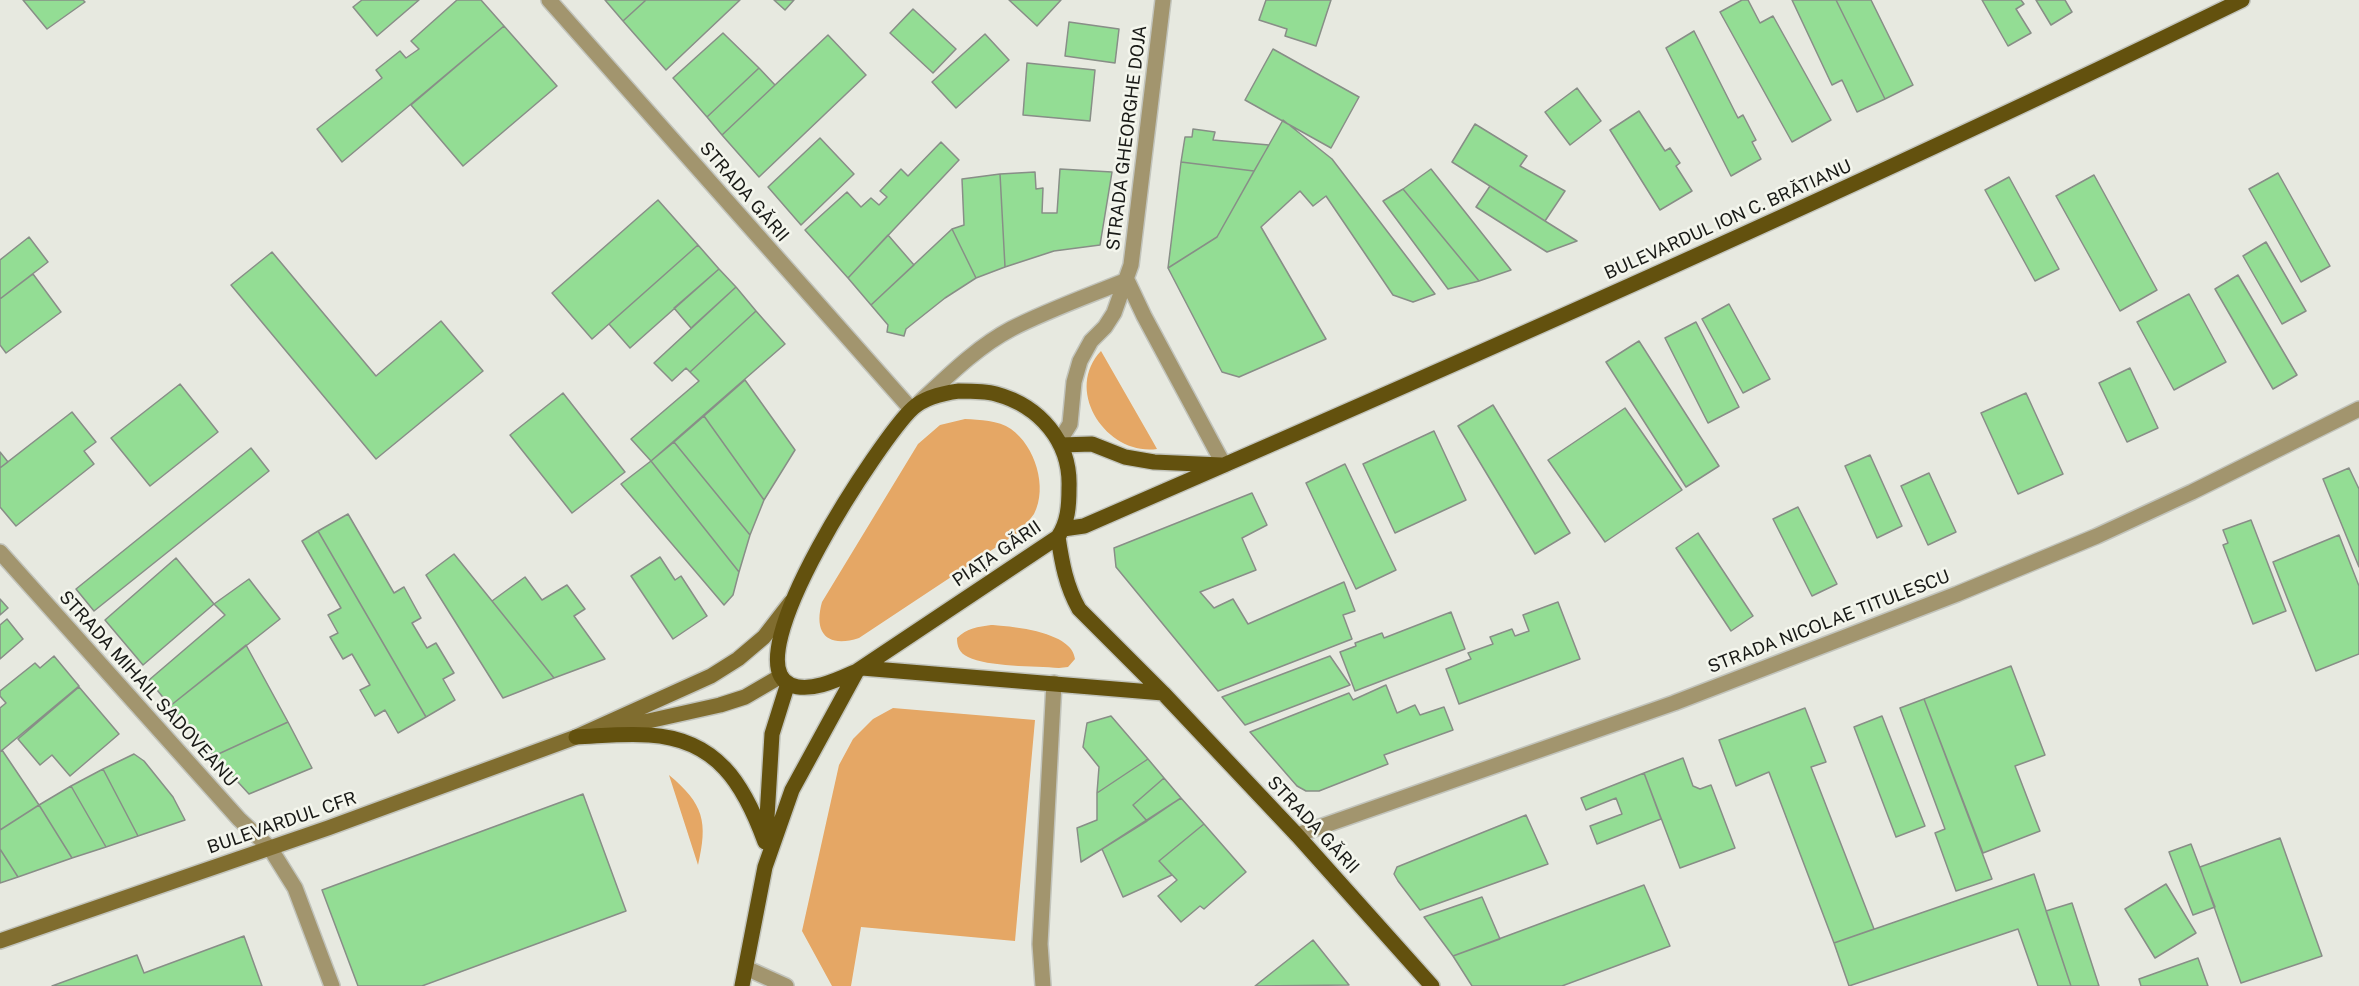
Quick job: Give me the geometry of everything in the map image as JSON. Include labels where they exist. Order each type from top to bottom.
[{"type":"main road","name":"BULEVARDUL ION C. BRĂTIANU","points":[[1060,533],[1084,526],[1575,311],[1893,167],[2242,0]]},
{"type":"main road","name":"PIAȚA GĂRII","points":[[784,680],[796,687],[823,684],[859,669],[1060,533],[1069,508],[1070,484],[1061,443],[1052,429],[1016,402],[996,394],[959,391],[915,406]]},
{"type":"main road","points":[[765,867],[772,734],[784,680],[778,666],[777,651],[780,632],[806,571],[857,483],[885,441],[915,406]]},
{"type":"main road","name":"BULEVARDUL ION C. BRĂTIANU","points":[[1061,443],[1092,444],[1125,457],[1154,462],[1224,465]]},
{"type":"main road","name":"STRADA GĂRII","points":[[1060,533],[1064,573],[1079,609],[1163,693],[1297,835],[1432,986]]},
{"type":"main road","name":"BULEVARDUL CFR","points":[[0,941],[270,848],[576,737],[711,676],[738,660],[764,637],[792,601]]},
{"type":"main road","points":[[742,986],[765,867],[792,790],[859,669],[1163,693]]},
{"type":"main road","name":"BULEVARDUL CFR","points":[[576,737],[720,705],[784,680]]},
{"type":"main road","points":[[576,737],[649,735],[681,740],[710,754],[726,768],[742,791],[756,815],[765,842]]},
{"type":"street","name":"STRADA GĂRII","points":[[549,0],[915,406]]},
{"type":"street","name":"STRADA GHEORGHE DOJA","points":[[1061,443],[1070,424],[1074,382],[1080,361],[1091,341],[1105,327],[1114,313],[1131,265],[1162,0]]},
{"type":"street","points":[[915,406],[959,365],[1009,330],[1127,280],[1143,316],[1224,465]]},
{"type":"street","name":"STRADA NICOLAE TITULESCU","points":[[1297,835],[1674,703],[1957,594],[2108,531],[2359,409]]},
{"type":"street","name":"STRADA MIHAIL SADOVEANU","points":[[0,552],[238,819],[270,848],[295,888],[332,986]]},
{"type":"street","points":[[1043,986],[1040,944],[1054,683]]},
{"type":"street","points":[[746,968],[786,986]]},
{"type":"shaded area","points":[[1101,351],[1157,449],[1139,448],[1122,442],[1107,432],[1096,418],[1089,401],[1087,384],[1090,367]]},
{"type":"shaded area","points":[[965,419],[989,421],[1006,426],[1027,446],[1033,456],[1039,480],[1040,492],[1034,514],[1019,532],[859,638],[839,641],[825,636],[820,623],[822,602],[918,444],[940,425]]},
{"type":"shaded area","points":[[991,625],[1026,629],[1053,637],[1064,642],[1072,650],[1075,659],[1068,667],[1059,668],[1012,666],[987,663],[962,653],[957,638],[969,630]]},
{"type":"shaded area","points":[[893,708],[1035,720],[1015,941],[861,927],[851,986],[832,986],[802,931],[839,765],[853,739],[873,719]]},
{"type":"shaded area","points":[[669,775],[690,795],[700,815],[703,837],[698,865]]},
{"type":"building","points":[[23,0],[83,0],[85,2],[47,29]]},
{"type":"building","points":[[362,0],[419,0],[377,36],[353,7]]},
{"type":"building","points":[[457,0],[481,0],[504,26],[342,162],[317,129],[382,78],[376,70],[400,51],[406,58],[419,49],[411,41]]},
{"type":"building","points":[[605,0],[646,0],[623,21]]},
{"type":"building","points":[[646,0],[740,0],[666,70],[623,21]]},
{"type":"building","points":[[774,0],[794,0],[785,10]]},
{"type":"building","points":[[1009,0],[1061,0],[1037,26]]},
{"type":"building","points":[[1266,0],[1331,0],[1316,46],[1285,36],[1287,29],[1259,20]]},
{"type":"building","points":[[1742,0],[1748,0],[1760,23],[1773,16],[1831,120],[1792,142],[1720,12]]},
{"type":"building","points":[[1792,0],[1836,0],[1885,99],[1857,112],[1842,80],[1832,85]]},
{"type":"building","points":[[1836,0],[1871,0],[1913,85],[1885,99]]},
{"type":"building","points":[[1982,0],[2021,0],[2024,4],[2016,9],[2031,33],[2008,46]]},
{"type":"building","points":[[2036,0],[2065,0],[2072,12],[2051,25]]},
{"type":"building","points":[[913,9],[956,49],[933,73],[890,33]]},
{"type":"building","points":[[1069,22],[1119,29],[1115,63],[1065,56]]},
{"type":"building","points":[[504,26],[557,86],[463,166],[411,105]]},
{"type":"building","points":[[1694,31],[1738,118],[1743,115],[1756,140],[1752,142],[1761,159],[1731,176],[1666,48]]},
{"type":"building","points":[[723,33],[759,68],[707,117],[673,78]]},
{"type":"building","points":[[985,34],[1009,60],[956,108],[932,82]]},
{"type":"building","points":[[828,35],[866,75],[759,177],[722,135]]},
{"type":"building","points":[[1273,49],[1359,97],[1331,148],[1245,100]]},
{"type":"building","points":[[1027,63],[1095,70],[1090,121],[1023,115]]},
{"type":"building","points":[[759,68],[775,85],[722,135],[707,117]]},
{"type":"building","points":[[1577,88],[1601,121],[1570,145],[1545,112]]},
{"type":"building","points":[[1639,111],[1665,151],[1670,148],[1680,163],[1676,166],[1692,191],[1660,210],[1610,130]]},
{"type":"building","points":[[1283,120],[1332,159],[1435,294],[1413,302],[1393,295],[1326,196],[1313,206],[1300,191],[1261,227],[1326,339],[1239,377],[1222,372],[1168,268],[1217,237]]},
{"type":"building","points":[[1475,124],[1527,156],[1520,166],[1565,191],[1545,221],[1452,162]]},
{"type":"building","points":[[1193,129],[1215,132],[1213,140],[1269,145],[1254,171],[1181,162],[1185,137],[1192,137]]},
{"type":"building","points":[[820,138],[854,174],[801,225],[768,187]]},
{"type":"building","points":[[941,142],[959,160],[848,278],[805,230],[847,192],[861,207],[871,198],[879,205],[887,197],[880,191],[901,169],[908,176]]},
{"type":"building","points":[[1181,162],[1254,171],[1217,237],[1168,268]]},
{"type":"building","points":[[1060,169],[1112,172],[1100,245],[1054,251],[1005,267],[1000,174],[1035,172],[1036,189],[1043,188],[1042,213],[1057,213]]},
{"type":"building","points":[[1431,169],[1511,270],[1479,281],[1403,189]]},
{"type":"building","points":[[2278,173],[2330,266],[2301,282],[2249,189]]},
{"type":"building","points":[[1000,174],[1005,267],[976,278],[952,229],[964,225],[962,179]]},
{"type":"building","points":[[2094,175],[2157,290],[2120,311],[2056,196]]},
{"type":"building","points":[[2009,177],[2059,269],[2035,281],[1985,190]]},
{"type":"building","points":[[1490,186],[1577,241],[1547,252],[1476,207]]},
{"type":"building","points":[[1403,189],[1479,281],[1448,289],[1383,201]]},
{"type":"building","points":[[658,200],[698,245],[592,339],[552,293]]},
{"type":"building","points":[[952,229],[976,278],[945,298],[906,329],[904,336],[887,332],[888,325],[871,305]]},
{"type":"building","points":[[888,235],[914,265],[871,305],[848,278]]},
{"type":"building","points":[[29,237],[48,262],[0,299],[0,260]]},
{"type":"building","points":[[2266,242],[2306,311],[2282,324],[2243,256]]},
{"type":"building","points":[[698,245],[719,269],[630,348],[609,324]]},
{"type":"building","points":[[272,252],[376,376],[441,321],[483,371],[376,459],[231,285]]},
{"type":"building","points":[[719,269],[736,287],[691,328],[674,308]]},
{"type":"building","points":[[33,274],[61,312],[6,353],[0,345],[0,299]]},
{"type":"building","points":[[2238,275],[2297,375],[2273,389],[2215,289]]},
{"type":"building","points":[[736,287],[756,311],[690,372],[686,368],[672,381],[654,363]]},
{"type":"building","points":[[2189,294],[2226,362],[2174,390],[2137,322]]},
{"type":"building","points":[[1729,304],[1770,379],[1743,393],[1702,319]]},
{"type":"building","points":[[756,311],[785,344],[651,461],[631,439],[699,381],[690,372]]},
{"type":"building","points":[[1696,322],[1739,407],[1708,423],[1665,338]]},
{"type":"building","points":[[1639,341],[1719,466],[1686,487],[1606,362]]},
{"type":"building","points":[[2130,368],[2158,428],[2127,442],[2099,383]]},
{"type":"building","points":[[745,380],[795,450],[764,500],[704,416]]},
{"type":"building","points":[[180,384],[218,432],[150,486],[111,438]]},
{"type":"building","points":[[563,393],[625,472],[572,513],[510,435]]},
{"type":"building","points":[[2026,393],[2063,474],[2018,494],[1981,413]]},
{"type":"building","points":[[1493,405],[1570,533],[1535,554],[1458,426]]},
{"type":"building","points":[[1625,408],[1682,490],[1605,542],[1548,460]]},
{"type":"building","points":[[72,412],[96,442],[84,451],[94,464],[16,526],[0,507],[0,468]]},
{"type":"building","points":[[704,416],[764,500],[750,535],[674,442]]},
{"type":"building","points":[[1434,431],[1466,500],[1395,533],[1363,464]]},
{"type":"building","points":[[674,442],[750,535],[739,572],[651,461]]},
{"type":"building","points":[[251,448],[269,471],[94,611],[76,589]]},
{"type":"building","points":[[0,452],[8,462],[0,468]]},
{"type":"building","points":[[1870,455],[1902,526],[1877,538],[1845,466]]},
{"type":"building","points":[[651,461],[739,572],[733,595],[724,605],[621,484]]},
{"type":"building","points":[[1345,464],[1396,570],[1356,589],[1306,483]]},
{"type":"building","points":[[2349,468],[2359,489],[2359,567],[2323,479]]},
{"type":"building","points":[[1929,473],[1956,532],[1928,545],[1901,486]]},
{"type":"building","points":[[1252,493],[1267,525],[1242,538],[1256,570],[1200,592],[1214,608],[1233,599],[1248,624],[1344,582],[1355,611],[1343,615],[1352,639],[1218,691],[1116,567],[1114,548]]},
{"type":"building","points":[[1798,507],[1837,584],[1812,596],[1773,519]]},
{"type":"building","points":[[348,514],[394,593],[404,587],[421,618],[412,623],[427,648],[436,643],[454,673],[443,679],[455,700],[426,717],[318,531]]},
{"type":"building","points":[[2251,520],[2286,611],[2253,624],[2223,545],[2228,543],[2223,530]]},
{"type":"building","points":[[318,531],[426,717],[398,733],[385,710],[375,716],[360,690],[370,685],[352,654],[343,659],[330,637],[338,633],[328,615],[341,608],[302,541]]},
{"type":"building","points":[[1698,533],[1753,616],[1731,631],[1676,548]]},
{"type":"building","points":[[2339,535],[2359,586],[2359,654],[2316,671],[2273,562]]},
{"type":"building","points":[[454,554],[554,678],[503,698],[426,575]]},
{"type":"building","points":[[660,557],[675,580],[681,576],[707,616],[673,639],[631,576]]},
{"type":"building","points":[[176,558],[214,604],[143,665],[105,620]]},
{"type":"building","points":[[525,577],[542,600],[567,585],[585,609],[574,616],[605,659],[554,678],[492,601]]},
{"type":"building","points":[[249,579],[280,619],[170,706],[149,680],[225,615],[214,604]]},
{"type":"building","points":[[0,599],[8,608],[0,615]]},
{"type":"building","points":[[1558,602],[1580,659],[1459,704],[1446,669],[1471,659],[1468,653],[1493,644],[1490,637],[1512,629],[1515,636],[1529,631],[1523,615]]},
{"type":"building","points":[[1451,612],[1465,649],[1355,691],[1340,652],[1356,646],[1355,643],[1382,633],[1384,638]]},
{"type":"building","points":[[7,619],[23,639],[0,659],[0,625]]},
{"type":"building","points":[[246,645],[288,722],[214,756],[170,706]]},
{"type":"building","points":[[54,656],[79,686],[0,752],[0,708],[6,703],[0,696],[0,691],[35,663],[40,668]]},
{"type":"building","points":[[1330,656],[1350,685],[1245,725],[1222,697]]},
{"type":"building","points":[[2011,666],[2045,755],[2015,766],[2040,831],[1983,853],[1924,699]]},
{"type":"building","points":[[1386,685],[1397,713],[1415,705],[1420,715],[1444,707],[1453,730],[1384,755],[1388,764],[1319,791],[1306,791],[1297,786],[1250,732],[1349,693],[1353,700]]},
{"type":"building","points":[[79,687],[119,734],[70,776],[52,755],[40,765],[18,739]]},
{"type":"building","points":[[1924,699],[1992,879],[1956,891],[1935,833],[1945,829],[1900,708]]},
{"type":"building","points":[[1805,708],[1826,762],[1811,767],[1874,929],[1834,943],[1769,772],[1736,786],[1719,740]]},
{"type":"building","points":[[1111,716],[1148,759],[1097,793],[1099,767],[1083,747],[1087,723]]},
{"type":"building","points":[[1882,716],[1925,826],[1896,837],[1854,727]]},
{"type":"building","points":[[288,722],[312,768],[249,794],[214,756]]},
{"type":"building","points":[[2,750],[39,805],[0,830],[0,752]]},
{"type":"building","points":[[134,754],[144,761],[173,797],[185,820],[138,836],[103,769]]},
{"type":"building","points":[[1683,758],[1693,786],[1700,789],[1711,785],[1735,848],[1680,868],[1644,773]]},
{"type":"building","points":[[1148,759],[1164,778],[1133,805],[1147,821],[1081,862],[1077,828],[1097,820],[1097,793]]},
{"type":"building","points":[[103,769],[138,836],[106,847],[71,786]]},
{"type":"building","points":[[1644,773],[1661,819],[1597,844],[1590,826],[1622,814],[1616,798],[1586,810],[1581,798]]},
{"type":"building","points":[[1164,778],[1181,798],[1147,821],[1133,805]]},
{"type":"building","points":[[71,786],[106,847],[72,858],[39,805]]},
{"type":"building","points":[[583,794],[626,911],[422,986],[358,986],[322,890]]},
{"type":"building","points":[[1181,798],[1204,824],[1159,861],[1172,875],[1123,897],[1102,849]]},
{"type":"building","points":[[39,805],[72,858],[18,877],[0,849],[0,830]]},
{"type":"building","points":[[1526,815],[1548,864],[1420,910],[1394,874],[1397,867]]},
{"type":"building","points":[[1204,824],[1246,872],[1204,909],[1200,906],[1181,922],[1158,896],[1177,880],[1159,861]]},
{"type":"building","points":[[2280,838],[2322,956],[2241,983],[2200,867]]},
{"type":"building","points":[[2191,844],[2215,907],[2193,915],[2169,852]]},
{"type":"building","points":[[0,849],[18,877],[0,883]]},
{"type":"building","points":[[2034,874],[2071,986],[2038,986],[2018,929],[1849,986],[1834,943]]},
{"type":"building","points":[[2166,884],[2196,933],[2155,958],[2125,909]]},
{"type":"building","points":[[1644,885],[1670,946],[1562,986],[1472,986],[1453,956]]},
{"type":"building","points":[[1482,897],[1500,939],[1453,956],[1424,917]]},
{"type":"building","points":[[2072,903],[2099,986],[2071,986],[2046,911]]},
{"type":"building","points":[[244,936],[262,986],[52,986],[137,955],[144,973]]},
{"type":"building","points":[[1313,940],[1349,985],[1255,986]]},
{"type":"building","points":[[2198,958],[2208,986],[2141,986],[2139,979]]}]
